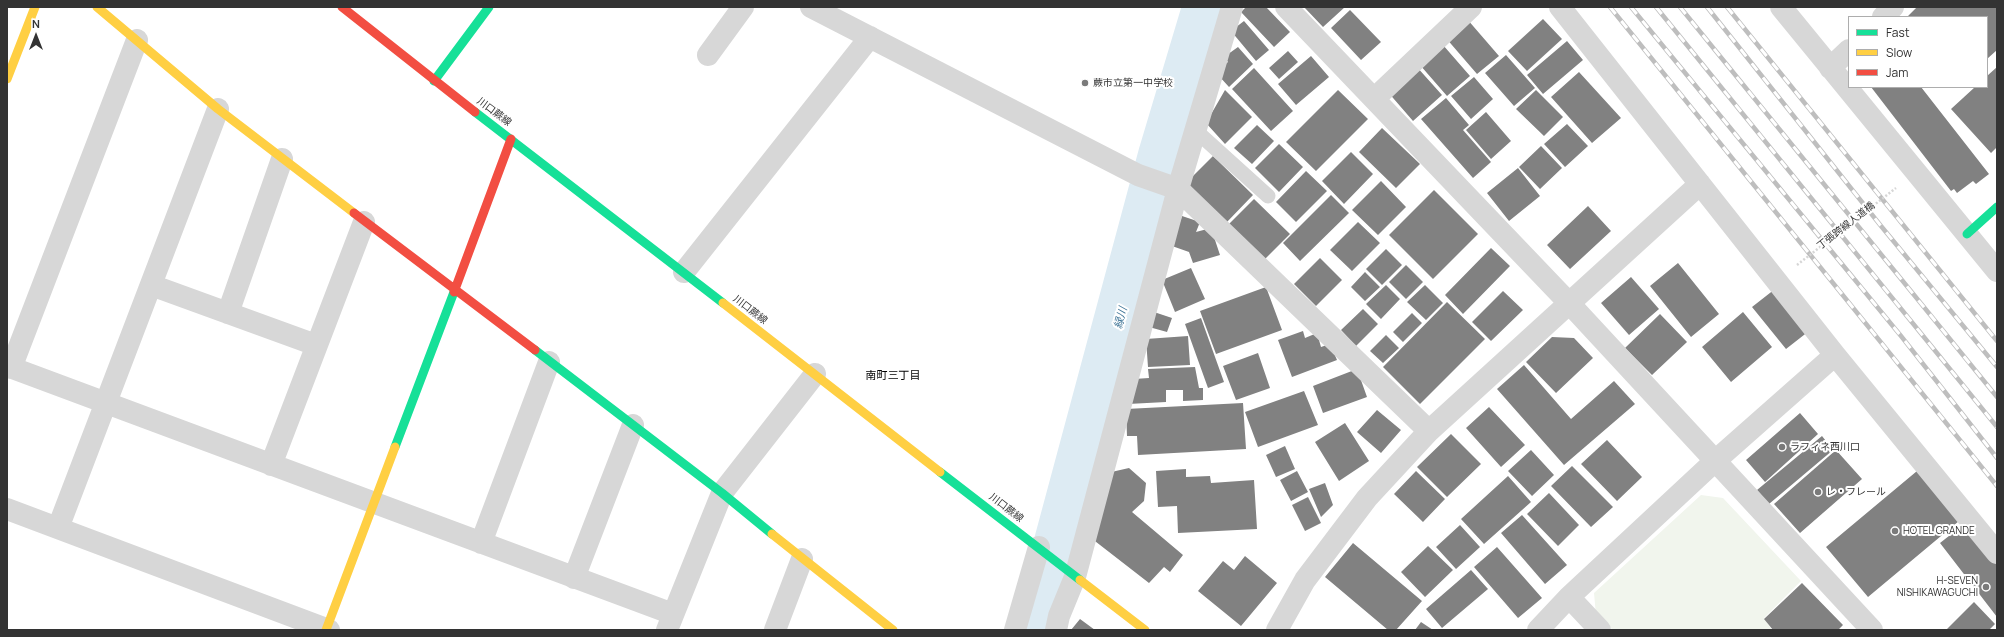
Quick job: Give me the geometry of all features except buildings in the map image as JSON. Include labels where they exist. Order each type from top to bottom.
[{"type":"street","points":[[7,79],[35,7]]},
{"type":"street","points":[[97,7],[218,109],[453,290],[722,493],[802,559],[893,630]]},
{"type":"street","name":"川口蕨線","points":[[342,7],[434,81],[684,272],[1145,630]]},
{"type":"street","points":[[434,81],[489,7]]},
{"type":"street","points":[[708,55],[742,7]]},
{"type":"street","points":[[811,7],[1138,175],[1178,189],[1429,431]]},
{"type":"street","points":[[1056,630],[1073,574],[1178,189],[1232,7]]},
{"type":"street","points":[[1286,7],[1375,98],[1569,303],[1872,630]]},
{"type":"street","points":[[1375,98],[1471,7]]},
{"type":"street","points":[[1560,7],[1835,354],[1997,553]]},
{"type":"street","points":[[1781,7],[1997,271]]},
{"type":"street","points":[[684,272],[870,37]]},
{"type":"street","points":[[137,40],[9,367],[574,578],[670,622],[722,493],[816,374]]},
{"type":"street","points":[[1830,68],[1848,51]]},
{"type":"street","points":[[58,528],[218,109]]},
{"type":"street","points":[[7,509],[327,630],[453,290],[511,139]]},
{"type":"street","points":[[228,313],[282,158]]},
{"type":"street","points":[[1277,630],[1305,580],[1367,498],[1429,431],[1700,184]]},
{"type":"street","points":[[1967,234],[1997,207]]},
{"type":"street","points":[[271,465],[364,222]]},
{"type":"street","points":[[151,285],[316,345]]},
{"type":"street","points":[[1538,630],[1569,597],[1715,461],[1835,354]]},
{"type":"street","points":[[481,543],[549,362]]},
{"type":"street","points":[[574,578],[632,426]]},
{"type":"street","points":[[1014,630],[1042,550]]},
{"type":"street","points":[[775,630],[802,559]]},
{"type":"street","points":[[1569,597],[1600,630]]},
{"type":"lane","points":[[1195,130],[1268,196]]},
{"type":"path","name":"丁張跨線人道橋","points":[[1797,265],[1896,188]]},
{"type":"shaded area","points":[[1701,495],[1723,498],[1801,581],[1764,618],[1772,630],[1613,630],[1596,615],[1594,593]]},
{"type":"waterway","name":"緑川","points":[[1037,630],[1165,154],[1209,7]]},
{"type":"railway","points":[[1610,7],[1997,486]]},
{"type":"railway","points":[[1631,7],[1901,336],[1997,458]]},
{"type":"railway","points":[[1656,7],[1997,427]]},
{"type":"railway","points":[[1680,7],[1997,397]]},
{"type":"railway","points":[[1707,7],[1881,226],[1997,367]]},
{"type":"railway","points":[[1727,7],[1997,341]]},
{"type":"traffic: fast","points":[[434,81],[489,7]]},
{"type":"traffic: fast","points":[[475,112],[723,303]]},
{"type":"traffic: fast","points":[[1967,234],[1997,207]]},
{"type":"traffic: fast","points":[[395,447],[454,292]]},
{"type":"traffic: fast","points":[[535,350],[722,493],[772,534]]},
{"type":"traffic: fast","points":[[940,472],[1080,580]]},
{"type":"traffic: slow","points":[[7,79],[35,7]]},
{"type":"traffic: slow","points":[[97,7],[218,109],[354,213]]},
{"type":"traffic: slow","points":[[723,303],[940,472]]},
{"type":"traffic: slow","points":[[326,630],[395,447]]},
{"type":"traffic: slow","points":[[772,534],[893,630]]},
{"type":"traffic: slow","points":[[1080,580],[1145,630]]},
{"type":"traffic: jam","points":[[342,7],[475,112]]},
{"type":"traffic: jam","points":[[454,292],[511,139]]},
{"type":"traffic: jam","points":[[354,213],[535,350]]},
{"type":"place","name":"蕨市立第一中学校","points":[[1085,83]]},
{"type":"place","name":"ラフィネ西川口","points":[[1782,447]]},
{"type":"place","name":"レ・フレール","points":[[1818,492]]},
{"type":"place","name":"HOTEL GRANDE","points":[[1895,531]]},
{"type":"place","name":"H-SEVEN NISHIKAWAGUCHI","points":[[1986,587]]},
{"type":"district","name":"南町三丁目","points":[[893,376]]}]
